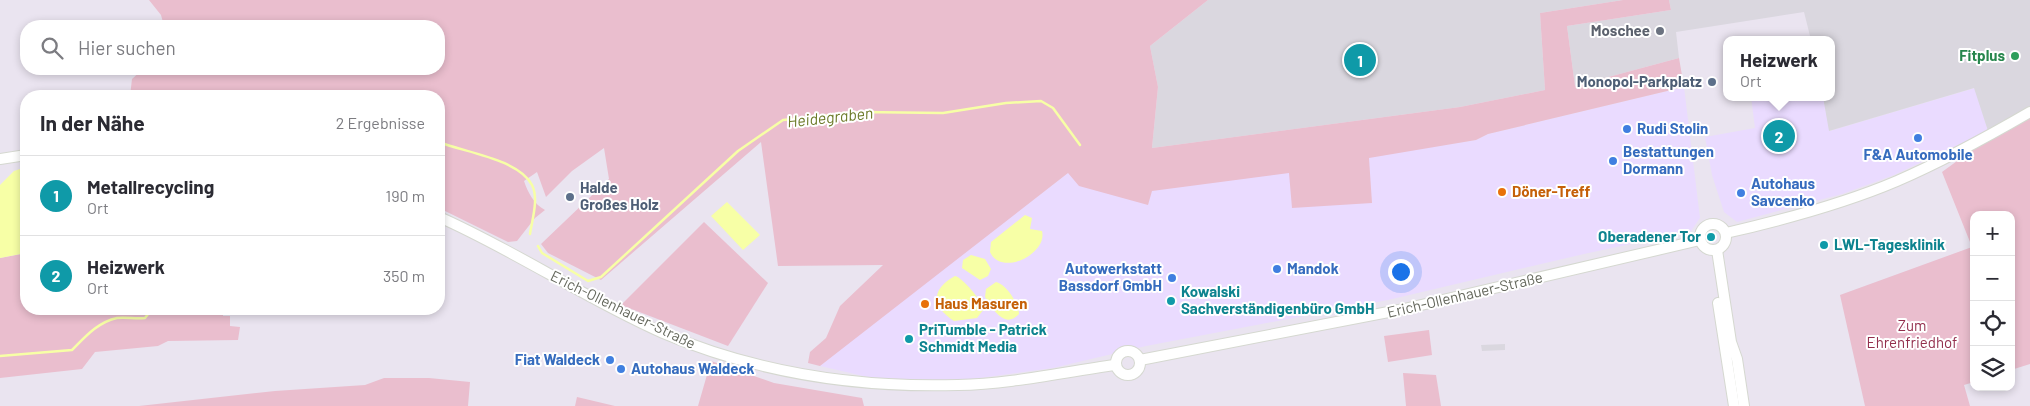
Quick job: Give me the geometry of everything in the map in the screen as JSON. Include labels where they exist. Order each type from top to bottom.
[{"type":"street","points":[[1726,233],[1842,201],[1896,181],[1946,158],[2030,112]]},
{"type":"street","points":[[0,159],[20,156]]},
{"type":"street","name":"Erich-Ollenhauer-Straße","points":[[445,220],[662,332],[741,361],[801,376],[881,384],[959,385],[1022,379],[1115,364]]},
{"type":"street","points":[[1714,250],[1704,246],[1700,240],[1702,230],[1710,224],[1720,226],[1726,233]]},
{"type":"street","points":[[1714,250],[1724,243],[1726,233]]},
{"type":"street","name":"Erich-Ollenhauer-Straße","points":[[1140,360],[1404,309],[1700,240]]},
{"type":"street","points":[[1714,250],[1734,406]]},
{"type":"street","points":[[1714,250],[1731,342],[1737,359],[1744,406]]},
{"type":"street","points":[[1126,351],[1136,354],[1140,360],[1140,367],[1132,375],[1121,374],[1115,364],[1116,357],[1126,351]]},
{"type":"shaded area","points":[[1208,0],[1623,0],[1540,13],[1545,90],[1460,107],[1152,148],[1158,87],[1150,46]]},
{"type":"shaded area","points":[[1669,0],[2030,0],[2030,113],[1990,137],[1974,88],[1829,131],[1824,101],[1835,101],[1835,36],[1810,36],[1804,12],[1676,32],[1679,58],[1575,86],[1567,26],[1671,10]]},
{"type":"shaded area","points":[[1684,87],[1700,218],[1691,231],[1388,300],[1146,346],[1053,368],[958,381],[872,378],[820,366],[877,319],[1068,173],[1148,205],[1151,191],[1476,140],[1488,134]]},
{"type":"shaded area","points":[[1975,88],[1988,131],[1894,175],[1842,194],[1737,222],[1724,212],[1712,175],[1705,137],[1755,128],[1752,101],[1824,101],[1830,131]]},
{"type":"shaded area","points":[[20,169],[20,254],[0,258],[0,185],[14,171]]},
{"type":"shaded area","points":[[727,202],[760,235],[743,250],[711,216]]},
{"type":"shaded area","points":[[1025,215],[1032,218],[1030,229],[1042,231],[1042,240],[1038,248],[1031,254],[1013,262],[1004,262],[996,259],[990,252],[991,242]]},
{"type":"shaded area","points":[[971,255],[985,259],[991,269],[988,276],[980,280],[962,268],[963,260]]},
{"type":"shaded area","points":[[955,276],[967,285],[982,305],[984,309],[977,318],[954,321],[946,315],[938,304],[938,292],[941,286]]},
{"type":"shaded area","points":[[996,282],[1008,290],[1014,300],[1019,314],[1014,318],[1009,320],[999,316],[985,297],[986,289]]},
{"type":"shaded area","points":[[1505,344],[1505,350],[1482,351],[1481,345]]},
{"type":"green space","points":[[149,0],[1208,0],[1150,46],[1158,87],[1152,148],[1460,107],[1545,90],[1540,13],[1623,0],[1669,0],[1671,10],[1567,26],[1575,86],[1679,58],[1684,87],[1488,134],[1476,140],[1369,158],[1372,203],[1292,208],[1289,173],[1152,191],[1148,205],[1079,186],[1068,173],[820,366],[808,363],[810,352],[826,338],[840,306],[883,265],[778,266],[761,142],[601,280],[548,253],[541,244],[609,179],[604,148],[572,171],[546,197],[537,172],[524,181],[532,198],[545,210],[535,218],[517,241],[508,242],[445,211],[445,90],[131,90],[132,79],[136,75],[445,75],[445,20],[162,20],[161,15]]},
{"type":"green space","name":"Zum Ehrenfriedhof","points":[[2030,113],[2030,364],[2015,369],[2015,211],[1970,211],[1970,242],[1942,172],[1990,137]]},
{"type":"green space","points":[[704,222],[768,283],[728,346],[621,305]]},
{"type":"green space","name":"Zum Ehrenfriedhof","points":[[1970,248],[1970,383],[1964,385],[1970,406],[1865,406],[1840,295]]},
{"type":"green space","points":[[20,254],[20,315],[223,315],[230,316],[230,326],[240,327],[238,340],[168,341],[158,346],[95,352],[82,369],[0,378],[0,258]]},
{"type":"green space","points":[[1429,330],[1432,355],[1388,362],[1384,336]]},
{"type":"green space","points":[[711,361],[774,383],[862,398],[864,406],[698,406]]},
{"type":"green space","points":[[1403,373],[1436,375],[1441,406],[1406,406]]},
{"type":"green space","points":[[384,378],[429,378],[470,382],[468,406],[139,406],[275,391],[365,385]]},
{"type":"green space","points":[[577,397],[615,406],[575,406]]},
{"type":"waterway","name":"Heidegraben","points":[[538,246],[542,253],[588,281],[601,277],[738,151],[783,120],[860,112],[943,113],[1006,103],[1041,101],[1053,108],[1080,145]]},
{"type":"waterway","name":"Heidegraben","points":[[445,144],[503,163],[525,176],[532,185],[535,197],[530,234]]},
{"type":"waterway","name":"Heidegraben","points":[[0,356],[72,350],[92,331],[110,320],[117,318],[145,318],[147,315]]},
{"type":"place","name":"Moschee","points":[[1660,31]]},
{"type":"place","name":"Fitplus","points":[[2015,56]]},
{"type":"place","name":"Metallrecycling","points":[[1360,60]]},
{"type":"place","name":"Monopol-Parkplatz","points":[[1712,82]]},
{"type":"place","name":"Rudi Stolin","points":[[1627,129]]},
{"type":"place","name":"Heizwerk","points":[[1779,136]]},
{"type":"place","name":"F&A Automobile","points":[[1918,138]]},
{"type":"place","name":"Bestattungen Dormann","points":[[1613,161]]},
{"type":"place","name":"Döner-Treff","points":[[1502,192]]},
{"type":"place","name":"Autohaus Savcenko","points":[[1741,193]]},
{"type":"place","name":"Halde Großes Holz","points":[[570,197]]},
{"type":"place","name":"Oberadener Tor","points":[[1711,237]]},
{"type":"place","name":"LWL-Tagesklinik","points":[[1824,245]]},
{"type":"place","name":"Mandok","points":[[1277,269]]},
{"type":"place","name":"Autowerkstatt Bassdorf GmbH","points":[[1172,278]]},
{"type":"place","name":"Kowalski Sachverständigenbüro GmbH","points":[[1171,301]]},
{"type":"place","name":"Haus Masuren","points":[[925,304]]},
{"type":"place","name":"PriTumble - Patrick Schmidt Media","points":[[909,339]]},
{"type":"place","name":"Fiat Waldeck","points":[[610,360]]},
{"type":"place","name":"Autohaus Waldeck","points":[[621,369]]}]
